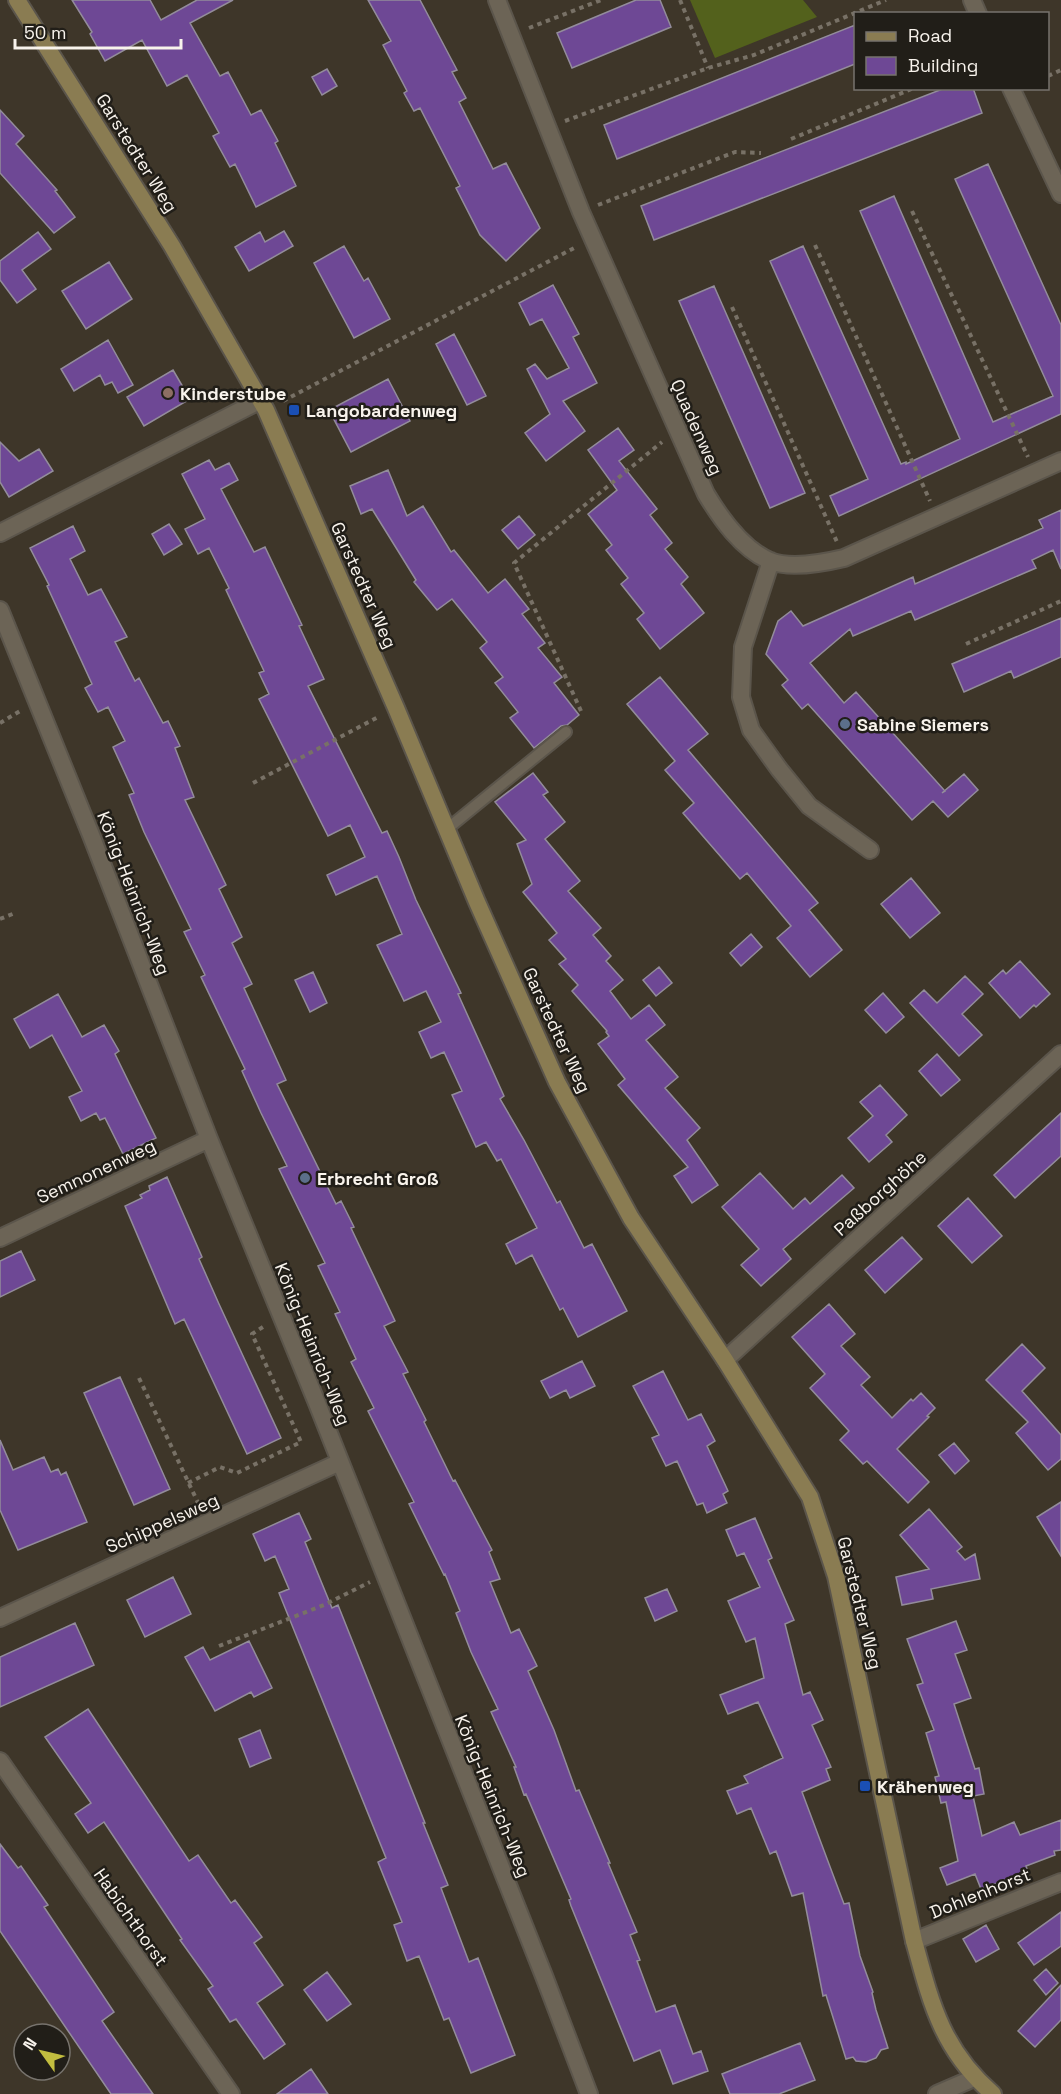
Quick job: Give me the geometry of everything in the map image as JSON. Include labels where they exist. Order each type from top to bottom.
[{"type":"main road","name":"Garstedter Weg","points":[[17,0],[172,246],[263,405],[557,1082],[631,1218],[725,1360],[810,1497],[836,1576],[914,1941],[928,1994],[942,2029],[958,2057],[974,2078],[993,2094]]},
{"type":"street","name":"Quadenweg","points":[[497,0],[581,212],[594,237],[677,430],[717,514],[733,533],[752,549],[771,561],[793,564],[819,563],[844,558],[1061,461]]},
{"type":"street","points":[[1012,90],[1061,194]]},
{"type":"street","points":[[0,533],[263,405]]},
{"type":"street","points":[[771,561],[743,647],[741,697],[751,730],[809,806],[870,850]]},
{"type":"street","name":"König-Heinrich-Weg","points":[[0,610],[589,2094]]},
{"type":"street","name":"Paßborghöhe","points":[[725,1360],[1061,1054]]},
{"type":"street","name":"Semnonenweg","points":[[0,1238],[209,1139]]},
{"type":"street","name":"Schippelsweg","points":[[0,1618],[340,1462]]},
{"type":"street","name":"Habichthorst","points":[[0,1761],[231,2094]]},
{"type":"street","name":"Dohlenhorst","points":[[914,1941],[1061,1882]]},
{"type":"street","points":[[937,2094],[974,2078]]},
{"type":"lane","points":[[447,829],[566,732]]},
{"type":"path","points":[[511,35],[601,0]]},
{"type":"path","points":[[680,0],[708,68]]},
{"type":"path","points":[[858,12],[886,0]]},
{"type":"path","points":[[548,128],[708,68],[754,56],[854,14]]},
{"type":"path","points":[[791,140],[909,90]]},
{"type":"path","points":[[581,212],[735,152],[761,153]]},
{"type":"path","points":[[912,211],[1035,472]]},
{"type":"path","points":[[263,405],[594,237]]},
{"type":"path","points":[[815,245],[937,516]]},
{"type":"path","points":[[732,307],[844,558]]},
{"type":"path","points":[[581,711],[514,563],[677,430]]},
{"type":"path","points":[[966,644],[1061,601]]},
{"type":"path","points":[[253,783],[396,708]]},
{"type":"path","points":[[0,919],[15,913]]},
{"type":"path","points":[[188,1483],[220,1467],[237,1473],[301,1442],[252,1334],[282,1316]]},
{"type":"path","points":[[139,1378],[208,1523]]},
{"type":"path","points":[[219,1646],[324,1605],[384,1575]]},
{"type":"green space","points":[[690,0],[803,0],[817,17],[715,58]]},
{"type":"building","points":[[72,0],[150,0],[161,20],[197,0],[233,0],[190,23],[220,76],[228,72],[251,115],[261,110],[278,141],[275,143],[296,186],[256,207],[235,164],[230,167],[213,136],[219,133],[187,75],[167,86],[142,40],[105,61],[90,34],[92,32]]},
{"type":"building","points":[[368,0],[420,0],[457,70],[452,72],[466,98],[459,102],[493,169],[506,163],[540,228],[506,261],[480,235],[456,188],[460,186],[420,108],[414,111],[404,93],[407,91],[383,45],[391,41]]},
{"type":"building","points":[[636,0],[660,0],[671,27],[572,68],[557,33]]},
{"type":"building","points":[[854,25],[854,64],[617,159],[604,125]]},
{"type":"building","points":[[327,69],[337,86],[322,95],[312,77]]},
{"type":"building","points":[[940,90],[974,90],[982,113],[654,240],[641,206]]},
{"type":"building","points":[[0,110],[24,136],[16,144],[57,190],[55,191],[75,217],[54,233],[0,173]]},
{"type":"building","points":[[988,164],[1061,325],[1061,414],[839,516],[830,496],[868,479],[770,261],[803,246],[901,464],[906,462],[906,464],[960,439],[860,211],[894,196],[993,422],[1053,396],[955,179]]},
{"type":"building","points":[[284,231],[293,246],[249,271],[235,247],[260,232],[265,242]]},
{"type":"building","points":[[38,232],[51,249],[22,270],[36,289],[17,303],[0,280],[0,261]]},
{"type":"building","points":[[344,246],[364,281],[368,278],[390,319],[354,338],[314,263]]},
{"type":"building","points":[[109,262],[132,299],[86,329],[62,291]]},
{"type":"building","points":[[553,285],[579,334],[573,337],[597,383],[563,401],[585,431],[546,461],[525,433],[550,414],[527,369],[535,364],[547,379],[569,368],[542,319],[530,325],[519,303]]},
{"type":"building","points":[[714,286],[805,493],[770,508],[679,301]]},
{"type":"building","points":[[454,334],[486,396],[467,405],[436,344]]},
{"type":"building","points":[[108,340],[133,385],[118,393],[112,382],[105,385],[100,375],[74,391],[61,369]]},
{"type":"building","points":[[173,370],[190,399],[144,426],[127,397]]},
{"type":"building","points":[[388,379],[410,421],[351,452],[329,410]]},
{"type":"building","points":[[618,428],[634,450],[619,461],[657,509],[650,515],[672,543],[665,549],[688,577],[681,584],[704,613],[660,649],[637,619],[644,613],[621,584],[628,578],[606,550],[612,545],[588,514],[617,490],[588,450]]},
{"type":"building","points":[[0,442],[19,461],[39,449],[53,471],[9,497],[0,482]]},
{"type":"building","points":[[209,460],[215,470],[229,463],[238,480],[221,489],[254,552],[265,547],[302,625],[299,626],[324,679],[308,686],[382,833],[387,831],[416,900],[461,993],[458,994],[504,1096],[500,1099],[557,1203],[560,1201],[584,1248],[592,1244],[627,1311],[578,1337],[563,1308],[560,1310],[532,1255],[516,1264],[506,1244],[537,1228],[501,1159],[497,1161],[486,1142],[476,1147],[452,1095],[462,1091],[444,1052],[431,1058],[419,1032],[441,1022],[426,991],[404,1001],[377,945],[402,934],[377,876],[336,895],[327,875],[365,857],[350,825],[328,836],[259,699],[269,694],[259,673],[264,671],[226,590],[229,588],[209,548],[198,554],[185,529],[205,519],[182,474]]},
{"type":"building","points":[[388,470],[407,516],[423,506],[451,552],[454,550],[488,593],[505,579],[529,609],[522,614],[545,643],[538,648],[562,677],[554,683],[579,715],[534,748],[510,718],[518,712],[495,683],[503,677],[480,648],[487,642],[452,599],[437,610],[414,582],[416,580],[372,509],[361,514],[350,486]]},
{"type":"building","points":[[1061,510],[1061,569],[1053,550],[1032,560],[1036,568],[915,620],[911,611],[853,636],[850,629],[810,663],[844,703],[856,692],[945,791],[964,774],[978,790],[948,817],[933,801],[912,820],[808,704],[802,709],[782,685],[788,680],[766,654],[778,621],[791,611],[803,626],[913,577],[915,584],[1043,528],[1039,520]]},
{"type":"building","points":[[519,516],[535,535],[518,549],[502,530]]},
{"type":"building","points":[[169,524],[182,544],[164,555],[152,534]]},
{"type":"building","points":[[73,526],[85,551],[70,559],[88,595],[101,589],[127,637],[115,642],[135,681],[139,678],[163,723],[168,721],[180,746],[175,748],[194,797],[185,800],[226,885],[219,889],[242,937],[232,943],[252,984],[244,988],[286,1080],[277,1084],[336,1204],[341,1201],[354,1227],[351,1228],[395,1321],[384,1326],[408,1372],[403,1374],[453,1481],[455,1480],[492,1550],[489,1552],[500,1579],[490,1582],[511,1633],[519,1629],[537,1666],[528,1671],[554,1730],[576,1791],[579,1790],[637,1932],[630,1935],[656,2012],[675,2005],[693,2054],[701,2051],[708,2071],[673,2084],[660,2050],[634,2061],[571,1906],[569,1900],[571,1899],[526,1794],[524,1795],[514,1767],[516,1767],[491,1712],[498,1709],[471,1652],[456,1613],[460,1611],[445,1574],[409,1504],[414,1502],[368,1411],[374,1408],[351,1362],[356,1359],[335,1314],[340,1312],[318,1266],[325,1263],[279,1169],[287,1166],[242,1071],[245,1069],[201,977],[205,975],[184,932],[191,929],[144,832],[129,795],[134,793],[113,747],[125,741],[108,707],[98,712],[85,688],[92,684],[47,586],[49,585],[30,548]]},
{"type":"building","points":[[1061,618],[1061,657],[1014,678],[1011,671],[964,692],[952,664]]},
{"type":"building","points":[[660,677],[708,734],[688,750],[818,903],[809,910],[842,950],[810,977],[777,938],[791,926],[747,873],[740,879],[683,813],[694,803],[665,770],[675,761],[627,704]]},
{"type":"building","points":[[533,773],[548,792],[543,795],[565,822],[545,839],[580,881],[568,891],[601,928],[593,935],[611,956],[606,961],[623,980],[610,991],[631,1019],[649,1005],[665,1025],[646,1040],[678,1077],[665,1088],[700,1128],[687,1140],[718,1185],[692,1203],[674,1176],[688,1167],[618,1085],[625,1079],[598,1044],[609,1036],[607,1031],[572,991],[578,985],[559,964],[566,959],[549,940],[557,933],[523,892],[532,884],[517,844],[526,840],[495,802]]},
{"type":"building","points":[[911,878],[940,913],[910,938],[881,904]]},
{"type":"building","points":[[751,934],[762,947],[741,966],[730,953]]},
{"type":"building","points":[[1020,961],[1050,994],[1020,1018],[989,983],[1003,970],[1006,974]]},
{"type":"building","points":[[659,967],[672,983],[656,996],[643,980]]},
{"type":"building","points":[[313,972],[327,1003],[310,1012],[295,980]]},
{"type":"building","points":[[965,976],[983,994],[962,1014],[982,1035],[959,1056],[910,1003],[924,990],[937,1003]]},
{"type":"building","points":[[883,993],[904,1017],[886,1033],[865,1010]]},
{"type":"building","points":[[58,994],[82,1037],[104,1025],[119,1051],[115,1054],[156,1138],[123,1154],[105,1118],[100,1120],[96,1113],[81,1121],[69,1097],[82,1091],[52,1035],[30,1048],[14,1019]]},
{"type":"building","points":[[937,1054],[960,1080],[941,1096],[919,1071]]},
{"type":"building","points":[[880,1085],[907,1115],[886,1135],[892,1142],[869,1162],[848,1138],[873,1116],[860,1102]]},
{"type":"building","points":[[1061,1113],[1061,1156],[1015,1198],[994,1175]]},
{"type":"building","points":[[760,1173],[793,1209],[805,1198],[810,1204],[842,1175],[854,1188],[783,1249],[791,1259],[761,1286],[741,1265],[759,1249],[722,1207]]},
{"type":"building","points":[[167,1177],[202,1257],[199,1259],[281,1438],[247,1454],[184,1319],[175,1324],[125,1206],[142,1198],[140,1195],[150,1190],[149,1186]]},
{"type":"building","points":[[968,1198],[1002,1236],[972,1263],[938,1226]]},
{"type":"building","points":[[902,1237],[922,1259],[885,1293],[865,1270]]},
{"type":"building","points":[[21,1251],[35,1280],[0,1297],[0,1261]]},
{"type":"building","points":[[829,1304],[855,1334],[841,1346],[870,1377],[861,1385],[892,1418],[911,1399],[913,1401],[921,1393],[935,1408],[897,1449],[929,1482],[908,1503],[867,1461],[863,1464],[840,1440],[849,1431],[810,1388],[825,1374],[792,1337]]},
{"type":"building","points":[[1022,1344],[1045,1368],[1022,1391],[1061,1435],[1061,1459],[1048,1470],[1016,1433],[1028,1422],[986,1380]]},
{"type":"building","points":[[582,1361],[595,1386],[570,1398],[566,1390],[550,1398],[541,1381]]},
{"type":"building","points":[[663,1371],[688,1420],[701,1414],[715,1441],[707,1446],[728,1491],[723,1494],[727,1503],[707,1513],[703,1503],[697,1505],[677,1461],[666,1466],[652,1438],[659,1435],[633,1386]]},
{"type":"building","points":[[120,1377],[170,1489],[134,1505],[84,1393]]},
{"type":"building","points":[[0,1440],[13,1470],[44,1457],[51,1472],[58,1469],[61,1475],[66,1472],[87,1522],[18,1550],[0,1510]]},
{"type":"building","points":[[954,1443],[969,1461],[955,1474],[939,1455]]},
{"type":"building","points":[[1061,1502],[1061,1556],[1037,1517]]},
{"type":"building","points":[[929,1509],[962,1547],[957,1551],[965,1560],[975,1554],[980,1579],[931,1589],[933,1599],[902,1605],[896,1577],[929,1569],[900,1535]]},
{"type":"building","points":[[299,1513],[311,1539],[305,1542],[332,1608],[338,1605],[425,1823],[423,1823],[448,1885],[441,1888],[469,1962],[478,1958],[515,2055],[471,2073],[449,2018],[444,2020],[419,1956],[407,1961],[394,1925],[402,1922],[378,1862],[386,1858],[279,1593],[289,1589],[275,1556],[265,1561],[253,1534]]},
{"type":"building","points":[[755,1518],[772,1558],[768,1560],[794,1620],[785,1624],[803,1695],[810,1692],[823,1720],[812,1725],[831,1767],[826,1769],[830,1780],[802,1792],[844,1904],[849,1903],[860,1956],[873,1992],[888,2048],[881,2050],[876,2058],[866,2062],[856,2061],[853,2057],[846,2059],[826,1995],[823,1996],[803,1893],[792,1896],[776,1851],[770,1854],[751,1808],[737,1814],[727,1791],[748,1783],[744,1776],[783,1758],[758,1702],[728,1714],[720,1695],[764,1678],[755,1638],[746,1642],[728,1601],[760,1587],[744,1553],[737,1556],[726,1530]]},
{"type":"building","points":[[173,1577],[191,1614],[145,1637],[127,1600]]},
{"type":"building","points":[[667,1589],[677,1611],[655,1621],[645,1598]]},
{"type":"building","points":[[956,1621],[967,1650],[955,1654],[971,1698],[954,1704],[975,1769],[979,1768],[984,1794],[973,1796],[982,1836],[1014,1822],[1020,1835],[1061,1820],[1061,1850],[1054,1851],[1055,1855],[1026,1866],[1028,1872],[981,1889],[975,1874],[947,1885],[940,1868],[958,1861],[946,1802],[941,1803],[935,1777],[939,1776],[926,1733],[934,1730],[917,1685],[923,1683],[907,1639]]},
{"type":"building","points":[[75,1623],[94,1665],[0,1707],[0,1657]]},
{"type":"building","points":[[249,1641],[272,1688],[254,1697],[251,1692],[215,1711],[185,1657],[203,1647],[210,1660]]},
{"type":"building","points":[[88,1709],[189,1861],[198,1855],[231,1903],[235,1900],[262,1937],[254,1943],[283,1985],[257,2003],[285,2044],[264,2059],[236,2019],[230,2022],[208,1989],[213,1986],[180,1940],[182,1939],[104,1822],[88,1833],[75,1814],[91,1803],[45,1737]]},
{"type":"building","points":[[260,1730],[271,1758],[250,1767],[239,1739]]},
{"type":"building","points":[[0,1844],[18,1868],[21,1866],[48,1905],[44,1907],[114,2012],[102,2021],[153,2094],[111,2094],[72,2037],[72,2022],[62,2022],[0,1931]]},
{"type":"building","points":[[1061,1912],[1061,1946],[1034,1965],[1018,1943]]},
{"type":"building","points":[[986,1925],[999,1949],[976,1962],[963,1939]]},
{"type":"building","points":[[1046,1969],[1058,1983],[1046,1995],[1034,1980]]},
{"type":"building","points":[[327,1972],[351,2004],[327,2021],[304,1990]]},
{"type":"building","points":[[1061,1985],[1061,2020],[1035,2047],[1018,2031]]},
{"type":"building","points":[[800,2043],[815,2080],[779,2094],[730,2094],[722,2074]]},
{"type":"building","points":[[311,2069],[328,2094],[277,2094]]},
{"type":"place","name":"Kinderstube","points":[[168,393]]},
{"type":"place","name":"Langobardenweg","points":[[294,410]]},
{"type":"place","name":"Sabine Siemers","points":[[845,724]]},
{"type":"place","name":"Erbrecht Groß","points":[[305,1178]]},
{"type":"place","name":"Krähenweg","points":[[865,1786]]}]
